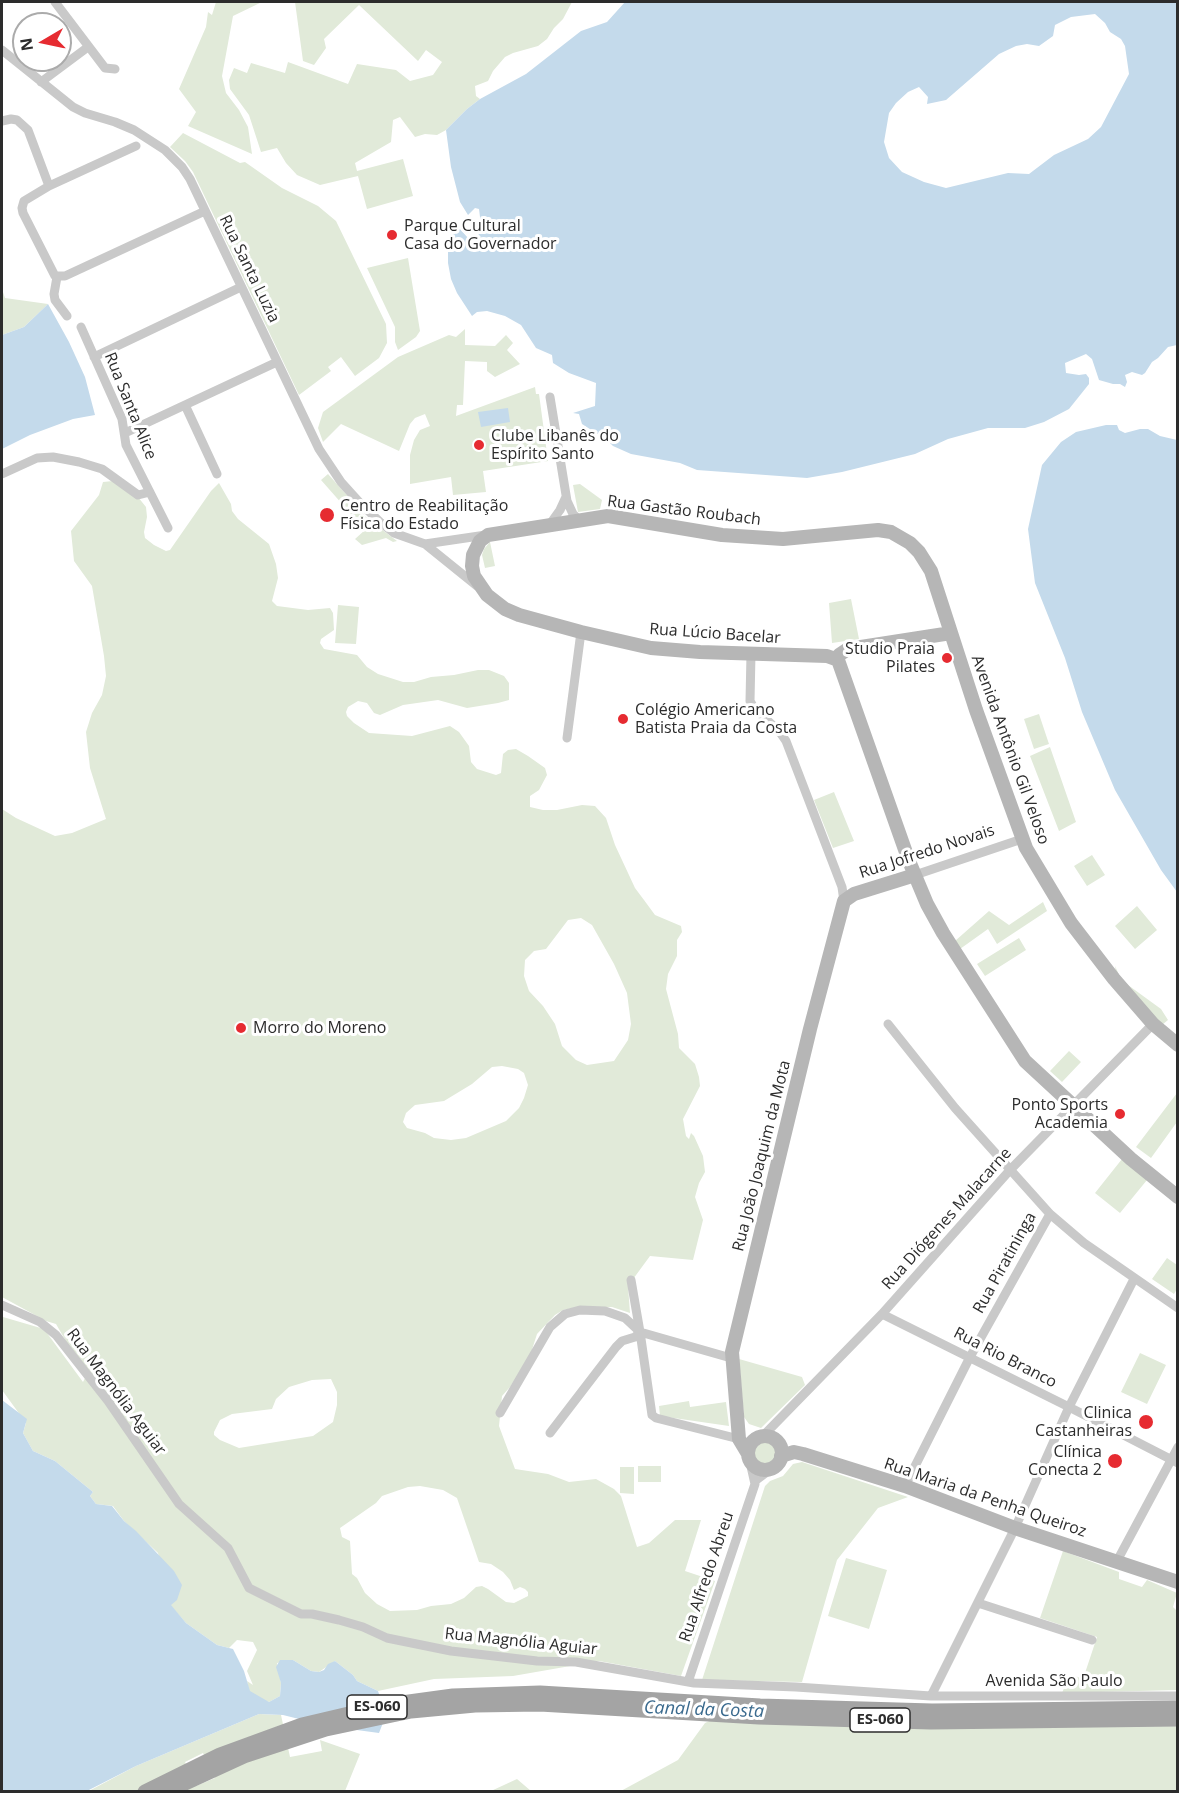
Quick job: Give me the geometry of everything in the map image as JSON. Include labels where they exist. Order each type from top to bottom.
[{"type":"main road","name":"ES-060","points":[[145,1791],[220,1755],[302,1725],[387,1705],[474,1694],[540,1693],[760,1706],[932,1711],[1178,1708]]},
{"type":"main road","name":"ES-060","points":[[167,1791],[244,1756],[316,1732],[389,1715],[475,1705],[540,1704],[759,1717],[931,1722],[1178,1719]]},
{"type":"street","points":[[55,2],[105,68],[115,69]]},
{"type":"street","points":[[41,82],[88,47]]},
{"type":"street","name":"Rua Santa Luzia","points":[[2,50],[78,110],[129,128],[165,150],[186,173],[319,449],[341,482],[387,528],[425,544]]},
{"type":"street","points":[[2,121],[17,120],[28,130],[49,186]]},
{"type":"street","points":[[136,146],[49,186],[24,201],[22,208],[52,273],[57,277],[65,276],[205,211]]},
{"type":"street","points":[[57,277],[55,300],[67,316]]},
{"type":"street","points":[[94,357],[241,287]]},
{"type":"street","name":"Rua Santa Alice","points":[[81,327],[118,410],[126,445],[168,528]]},
{"type":"street","points":[[125,433],[277,362]]},
{"type":"street","points":[[550,397],[566,497],[570,510],[579,520]]},
{"type":"street","points":[[185,405],[217,474]]},
{"type":"street","points":[[2,474],[37,458],[53,457],[102,469],[138,495],[150,492]]},
{"type":"street","points":[[550,524],[566,497]]},
{"type":"street","name":"Rua Gastão Roubach","points":[[425,544],[613,516],[722,535],[783,539],[878,531],[891,532],[910,543],[926,561],[951,633]]},
{"type":"street","points":[[487,595],[474,576],[472,561],[477,546],[488,535]]},
{"type":"street","name":"Rua Lúcio Bacelar","points":[[425,544],[511,612],[580,632],[651,648],[827,656],[838,660]]},
{"type":"street","points":[[567,738],[580,632]]},
{"type":"street","points":[[951,633],[848,649],[839,655],[838,660],[915,875],[943,933],[1025,1061],[1135,1163],[1178,1197]]},
{"type":"street","name":"Avenida Antônio Gil Veloso","points":[[951,633],[1022,838],[1071,923],[1114,979],[1153,1023],[1178,1045]]},
{"type":"street","points":[[751,654],[750,701],[754,708],[780,730],[786,741],[842,887],[844,900]]},
{"type":"street","name":"Rua Jofredo Novais","points":[[844,900],[854,894],[1022,838]]},
{"type":"street","name":"Rua João Joaquim da Mota","points":[[738,1421],[731,1358],[755,1252],[844,900]]},
{"type":"street","name":"Rua Diógenes Malacarne","points":[[763,1436],[882,1314],[1010,1170],[1153,1023]]},
{"type":"street","points":[[888,1024],[955,1108],[1050,1214],[1084,1244],[1178,1308]]},
{"type":"street","name":"Rua Piratininga","points":[[905,1486],[970,1357],[1050,1214]]},
{"type":"street","points":[[932,1696],[1134,1279]]},
{"type":"street","points":[[631,1280],[652,1415],[656,1418],[739,1439]]},
{"type":"street","name":"Rua Magnólia Aguiar","points":[[2,1305],[40,1322],[56,1335],[108,1401],[179,1504],[228,1548],[243,1581],[249,1588],[301,1614],[339,1620],[363,1627],[387,1638],[499,1658],[576,1662],[688,1682],[932,1696]]},
{"type":"street","points":[[500,1413],[550,1327],[560,1317],[576,1310],[605,1311],[625,1318],[640,1332],[731,1358]]},
{"type":"street","name":"Rua Rio Branco","points":[[882,1314],[1070,1407],[1174,1462]]},
{"type":"street","points":[[550,1433],[616,1347],[622,1341],[635,1337],[640,1332]]},
{"type":"street","points":[[738,1421],[750,1432],[776,1440],[782,1450],[776,1466],[755,1481],[749,1458],[739,1439],[738,1421]]},
{"type":"street","points":[[749,1458],[751,1444],[763,1436]]},
{"type":"street","points":[[1117,1561],[1174,1462],[1178,1447]]},
{"type":"street","name":"Rua Maria da Penha Queiroz","points":[[781,1456],[794,1452],[803,1454],[905,1486],[1015,1528],[1178,1582]]},
{"type":"street","points":[[749,1458],[759,1469],[771,1469]]},
{"type":"street","name":"Rua Alfredo Abreu","points":[[688,1682],[755,1481]]},
{"type":"street","points":[[978,1603],[1092,1640]]},
{"type":"street","name":"Avenida São Paulo","points":[[932,1696],[1178,1696]]},
{"type":"green space","points":[[216,2],[262,2],[233,16],[222,76],[226,93],[248,127],[252,154],[188,126],[196,112],[179,89],[206,27],[208,12],[212,15]]},
{"type":"green space","points":[[295,2],[572,2],[563,19],[547,39],[538,46],[505,57],[488,81],[475,86],[476,96],[480,99],[446,130],[437,135],[425,134],[415,137],[400,117],[393,120],[391,142],[355,163],[357,171],[403,159],[413,196],[367,209],[358,176],[320,185],[297,175],[277,148],[261,152],[249,115],[230,89],[229,80],[234,68],[247,73],[251,63],[285,73],[288,62],[348,84],[357,64],[396,70],[410,81],[433,75],[442,62],[426,50],[418,61],[359,5],[324,39],[326,48],[314,65],[303,61]]},
{"type":"green space","points":[[183,133],[240,163],[245,162],[282,188],[318,206],[336,221],[386,324],[387,343],[379,358],[355,376],[341,357],[328,367],[331,371],[299,395],[193,172],[170,147]]},
{"type":"green space","points":[[408,258],[420,331],[416,337],[398,350],[395,342],[395,327],[367,268]]},
{"type":"green space","points":[[2,289],[5,298],[48,304],[24,327],[2,335]]},
{"type":"green space","points":[[465,329],[465,345],[495,346],[506,335],[513,343],[507,350],[520,364],[495,377],[487,371],[487,362],[465,361],[463,405],[457,405],[456,416],[535,387],[536,394],[539,394],[548,461],[483,471],[486,492],[453,495],[451,477],[410,484],[410,455],[414,440],[420,430],[430,426],[425,414],[415,418],[410,424],[399,451],[341,424],[323,442],[318,428],[323,412],[398,357],[449,335],[456,337]]},
{"type":"green space","points":[[328,474],[368,519],[397,541],[393,542],[386,538],[362,545],[355,539],[365,530],[321,480]]},
{"type":"green space","points":[[113,481],[138,497],[146,507],[145,538],[166,551],[170,550],[219,483],[238,519],[269,544],[278,578],[272,601],[277,606],[308,610],[330,608],[333,613],[334,630],[321,639],[320,643],[324,649],[357,655],[367,667],[378,674],[403,682],[478,670],[489,670],[504,676],[509,683],[509,700],[498,703],[467,708],[438,700],[403,705],[380,715],[374,713],[367,703],[358,701],[348,707],[346,712],[354,723],[369,733],[412,736],[450,726],[459,732],[469,746],[471,762],[477,769],[496,775],[501,773],[503,754],[508,750],[516,749],[528,756],[545,768],[547,775],[539,790],[530,796],[530,807],[557,810],[582,805],[595,806],[606,818],[615,845],[635,888],[655,915],[681,926],[682,932],[677,940],[677,956],[668,974],[666,989],[678,1034],[679,1048],[695,1064],[700,1086],[683,1119],[686,1136],[689,1139],[691,1133],[694,1136],[703,1156],[705,1172],[695,1197],[703,1220],[693,1260],[650,1256],[628,1286],[630,1313],[612,1307],[578,1307],[563,1310],[555,1315],[537,1334],[529,1359],[502,1396],[499,1426],[515,1469],[548,1474],[569,1482],[596,1479],[614,1489],[621,1496],[637,1547],[649,1543],[675,1520],[701,1520],[685,1571],[715,1581],[681,1676],[599,1661],[513,1676],[434,1679],[378,1691],[357,1681],[335,1661],[319,1672],[311,1671],[293,1660],[277,1663],[281,1683],[280,1696],[269,1702],[262,1700],[249,1691],[247,1681],[253,1685],[247,1671],[257,1650],[253,1642],[237,1640],[229,1648],[217,1645],[186,1623],[170,1605],[158,1553],[124,1521],[113,1506],[96,1504],[90,1496],[93,1492],[55,1461],[33,1451],[23,1433],[26,1423],[2,1390],[3,1317],[44,1329],[83,1382],[86,1376],[56,1324],[2,1297],[2,809],[55,836],[72,833],[106,819],[90,768],[86,732],[92,713],[102,695],[106,676],[104,656],[92,586],[74,561],[71,531],[99,495],[103,482]],"holes":[[[581,918],[592,925],[627,993],[631,1024],[628,1040],[614,1061],[587,1065],[576,1060],[562,1046],[555,1024],[529,991],[524,976],[525,960],[534,951],[546,949],[568,920]],[[492,1067],[518,1069],[524,1073],[528,1085],[519,1108],[506,1121],[466,1138],[451,1140],[434,1138],[407,1128],[403,1122],[406,1113],[415,1105],[444,1101],[472,1084]],[[331,1379],[337,1392],[333,1422],[313,1436],[239,1448],[214,1435],[220,1420],[232,1414],[272,1409],[276,1399],[289,1387],[312,1380]],[[420,1486],[443,1490],[457,1498],[479,1562],[491,1564],[503,1572],[510,1580],[514,1590],[520,1587],[525,1589],[528,1596],[514,1603],[506,1602],[482,1586],[476,1587],[464,1598],[451,1604],[417,1610],[390,1611],[377,1604],[365,1593],[357,1578],[352,1574],[350,1541],[342,1537],[340,1528],[376,1503],[382,1496],[408,1487]]]},
{"type":"green space","points":[[580,484],[602,500],[600,509],[578,512],[573,485]]},
{"type":"green space","points":[[490,542],[495,566],[485,568],[482,555]]},
{"type":"green space","points":[[851,599],[859,639],[832,643],[829,603]]},
{"type":"green space","points":[[338,605],[359,607],[356,644],[335,643]]},
{"type":"green space","points":[[1039,714],[1049,744],[1034,749],[1024,719]]},
{"type":"green space","points":[[1050,747],[1076,822],[1059,831],[1030,756]]},
{"type":"green space","points":[[834,792],[854,841],[833,848],[814,800]]},
{"type":"green space","points":[[1092,855],[1105,875],[1087,886],[1074,866]]},
{"type":"green space","points":[[1043,902],[1047,911],[997,944],[988,929],[960,949],[955,941],[989,911],[1009,925]]},
{"type":"green space","points":[[1137,906],[1157,930],[1135,949],[1115,926]]},
{"type":"green space","points":[[1019,938],[1026,950],[985,976],[977,964]]},
{"type":"green space","points":[[1115,966],[1120,977],[1161,1009],[1168,1020],[1162,1025],[1116,973]]},
{"type":"green space","points":[[1069,1051],[1081,1062],[1062,1082],[1050,1071]]},
{"type":"green space","points":[[1177,1093],[1177,1122],[1151,1158],[1136,1147]]},
{"type":"green space","points":[[1122,1159],[1147,1180],[1120,1213],[1095,1193]]},
{"type":"green space","points":[[1167,1258],[1177,1265],[1177,1289],[1174,1294],[1152,1279]]},
{"type":"green space","points":[[1140,1353],[1166,1365],[1147,1404],[1121,1392]]},
{"type":"green space","points":[[739,1359],[802,1377],[805,1385],[761,1428],[749,1424],[744,1417]]},
{"type":"green space","points":[[689,1401],[690,1407],[726,1402],[729,1426],[660,1416],[659,1406]]},
{"type":"green space","points":[[764,1441],[773,1445],[777,1454],[773,1463],[764,1467],[755,1463],[751,1454],[755,1445]]},
{"type":"green space","points":[[802,1462],[908,1497],[878,1508],[837,1560],[802,1682],[702,1680],[765,1486],[770,1481],[783,1476],[793,1464]]},
{"type":"green space","points":[[638,1466],[661,1466],[661,1482],[638,1482]]},
{"type":"green space","points":[[620,1467],[634,1467],[634,1494],[620,1493]]},
{"type":"green space","points":[[1063,1551],[1119,1572],[1119,1579],[1142,1587],[1147,1580],[1177,1593],[1173,1607],[1177,1611],[1177,1690],[1062,1693],[1070,1674],[1083,1679],[1097,1637],[1040,1618]]},
{"type":"green space","points":[[846,1558],[887,1570],[869,1629],[828,1616]]},
{"type":"green space","points":[[729,1712],[1177,1722],[1177,1791],[619,1792],[678,1760],[705,1723]]},
{"type":"green space","points":[[259,1714],[281,1715],[290,1757],[322,1751],[320,1740],[360,1754],[345,1791],[175,1792],[145,1788],[137,1791],[87,1792],[136,1766]],"holes":[[[203,1753],[215,1778],[196,1786],[185,1762]]]},
{"type":"green space","points":[[517,1779],[531,1791],[491,1791]]},
{"type":"water","points":[[625,2],[1177,2],[1177,345],[1168,347],[1142,375],[1132,372],[1125,375],[1127,382],[1125,387],[1099,380],[1092,359],[1086,354],[1065,363],[1066,373],[1086,374],[1089,384],[1069,409],[1044,422],[1025,428],[988,428],[948,439],[915,454],[842,472],[807,478],[697,470],[680,463],[631,454],[613,446],[582,424],[579,414],[573,413],[595,406],[596,383],[569,373],[553,363],[552,355],[536,348],[521,325],[505,316],[487,311],[477,312],[472,316],[457,293],[448,263],[448,246],[452,234],[460,229],[468,238],[478,237],[481,225],[479,209],[475,208],[468,215],[460,202],[451,167],[446,130],[480,99],[526,74],[581,31],[607,22]],"holes":[[[1095,14],[1105,23],[1110,32],[1121,39],[1125,46],[1129,74],[1101,127],[1088,139],[1054,155],[1029,174],[1008,173],[946,188],[924,182],[902,172],[889,158],[884,142],[889,113],[908,92],[919,87],[928,97],[927,104],[946,100],[999,54],[1016,46],[1027,44],[1039,46],[1053,36],[1055,25],[1071,17]]]},
{"type":"water","points":[[48,304],[85,377],[95,415],[73,419],[30,435],[2,449],[2,335],[24,327]]},
{"type":"water","points":[[508,408],[510,422],[481,427],[478,412]]},
{"type":"water","points":[[1106,425],[1117,425],[1119,430],[1125,433],[1148,429],[1160,436],[1177,440],[1177,892],[1161,870],[1115,790],[1082,712],[1065,658],[1035,583],[1028,529],[1042,465],[1061,442],[1076,432]]},
{"type":"water","points":[[2,1400],[27,1419],[23,1433],[33,1451],[55,1461],[93,1492],[90,1496],[96,1504],[112,1506],[174,1571],[182,1585],[177,1600],[171,1605],[186,1623],[217,1645],[233,1649],[244,1671],[250,1691],[269,1702],[280,1696],[281,1683],[276,1667],[280,1660],[293,1660],[311,1671],[319,1672],[335,1661],[357,1681],[378,1691],[386,1715],[379,1733],[327,1726],[283,1715],[259,1714],[136,1766],[87,1791],[2,1791]]},
{"type":"place","name":"Parque Cultural Casa do Governador","points":[[392,235]]},
{"type":"place","name":"Clube Libanês do Espírito Santo","points":[[479,445]]},
{"type":"place","name":"Centro de Reabilitação Física do Estado","points":[[327,515]]},
{"type":"place","name":"Studio Praia Pilates","points":[[947,658]]},
{"type":"place","name":"Colégio Americano Batista Praia da Costa","points":[[623,719]]},
{"type":"place","name":"Morro do Moreno","points":[[241,1028]]},
{"type":"place","name":"Ponto Sports Academia","points":[[1120,1114]]},
{"type":"place","name":"Clinica Castanheiras","points":[[1146,1422]]},
{"type":"place","name":"Clínica Conecta 2","points":[[1115,1461]]},
{"type":"water label","name":"Canal da Costa","points":[[704,1710]]}]
